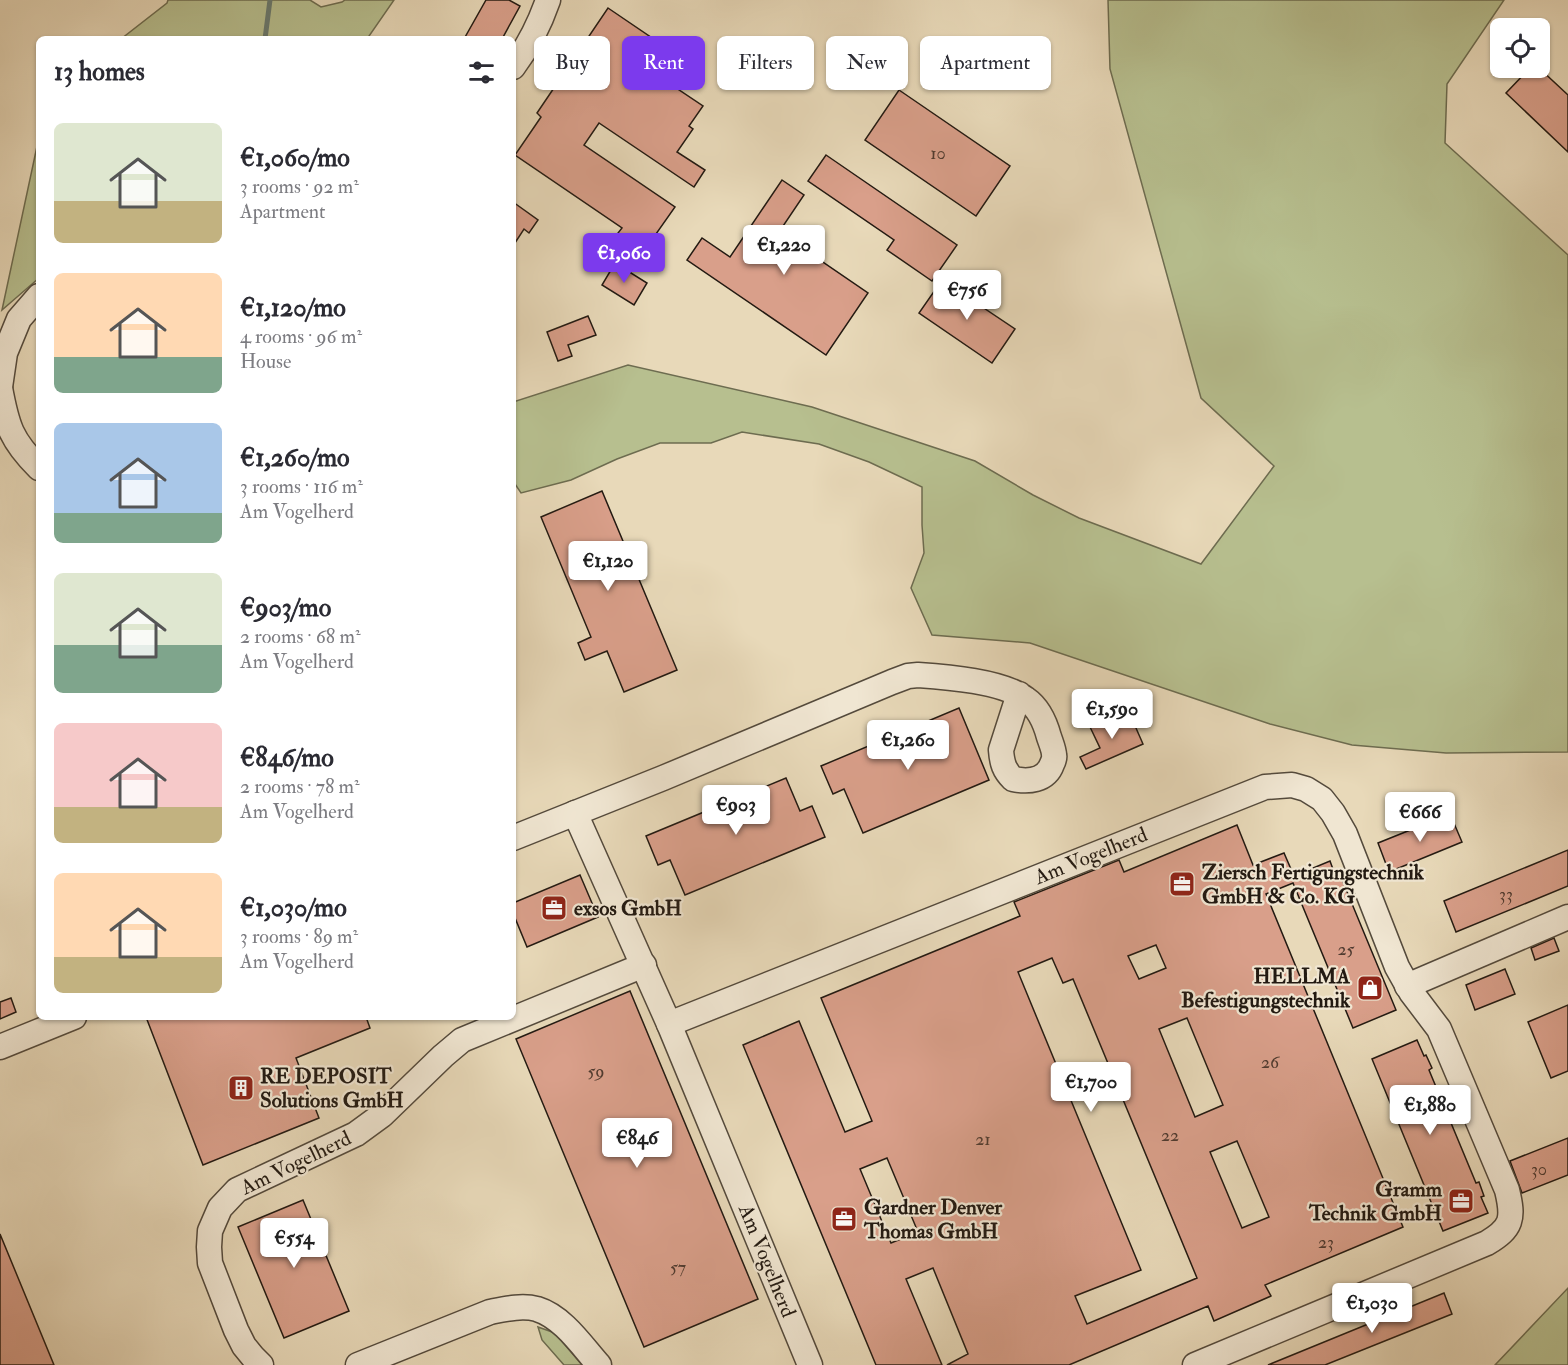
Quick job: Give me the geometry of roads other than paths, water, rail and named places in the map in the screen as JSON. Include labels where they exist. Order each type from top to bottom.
[{"type":"street","points":[[516,63],[535,31],[548,0]]},
{"type":"street","points":[[36,300],[19,320],[5,353],[0,387],[10,432],[23,452],[36,465]]},
{"type":"street","points":[[516,837],[908,676],[930,675],[989,684],[1019,694]]},
{"type":"street","name":"Am Vogelherd","points":[[669,1024],[1265,787],[1292,785],[1306,789],[1322,799],[1345,834],[1397,968],[1407,986],[1439,1029],[1507,1190],[1511,1219],[1505,1229],[1487,1243],[1195,1365]]},
{"type":"street","name":"Am Vogelherd","points":[[576,813],[669,1024],[810,1365]]},
{"type":"street","points":[[1407,986],[1568,917]]},
{"type":"street","name":"Am Vogelherd","points":[[516,1018],[644,966]]},
{"type":"street","points":[[0,1047],[67,1020]]},
{"type":"street","name":"Am Vogelherd","points":[[261,1365],[244,1346],[236,1330],[210,1263],[210,1239],[219,1208],[237,1190],[356,1134],[382,1115],[462,1040],[511,1020]]},
{"type":"street","points":[[358,1365],[490,1312],[511,1308],[537,1309],[553,1317],[599,1365]]},
{"type":"waterway","points":[[265,36],[270,0]]},
{"type":"place","name":"Ziersch Fertigungstechnik GmbH & Co. KG","points":[[1182,884]]},
{"type":"place","name":"exsos GmbH","points":[[554,908]]},
{"type":"place","name":"HELLMA Befestigungstechnik","points":[[1370,988]]},
{"type":"place","name":"RE DEPOSIT Solutions GmbH","points":[[241,1088]]},
{"type":"place","name":"Gramm Technik GmbH","points":[[1461,1201]]},
{"type":"place","name":"Gardner Denver Thomas GmbH","points":[[844,1219]]}]
